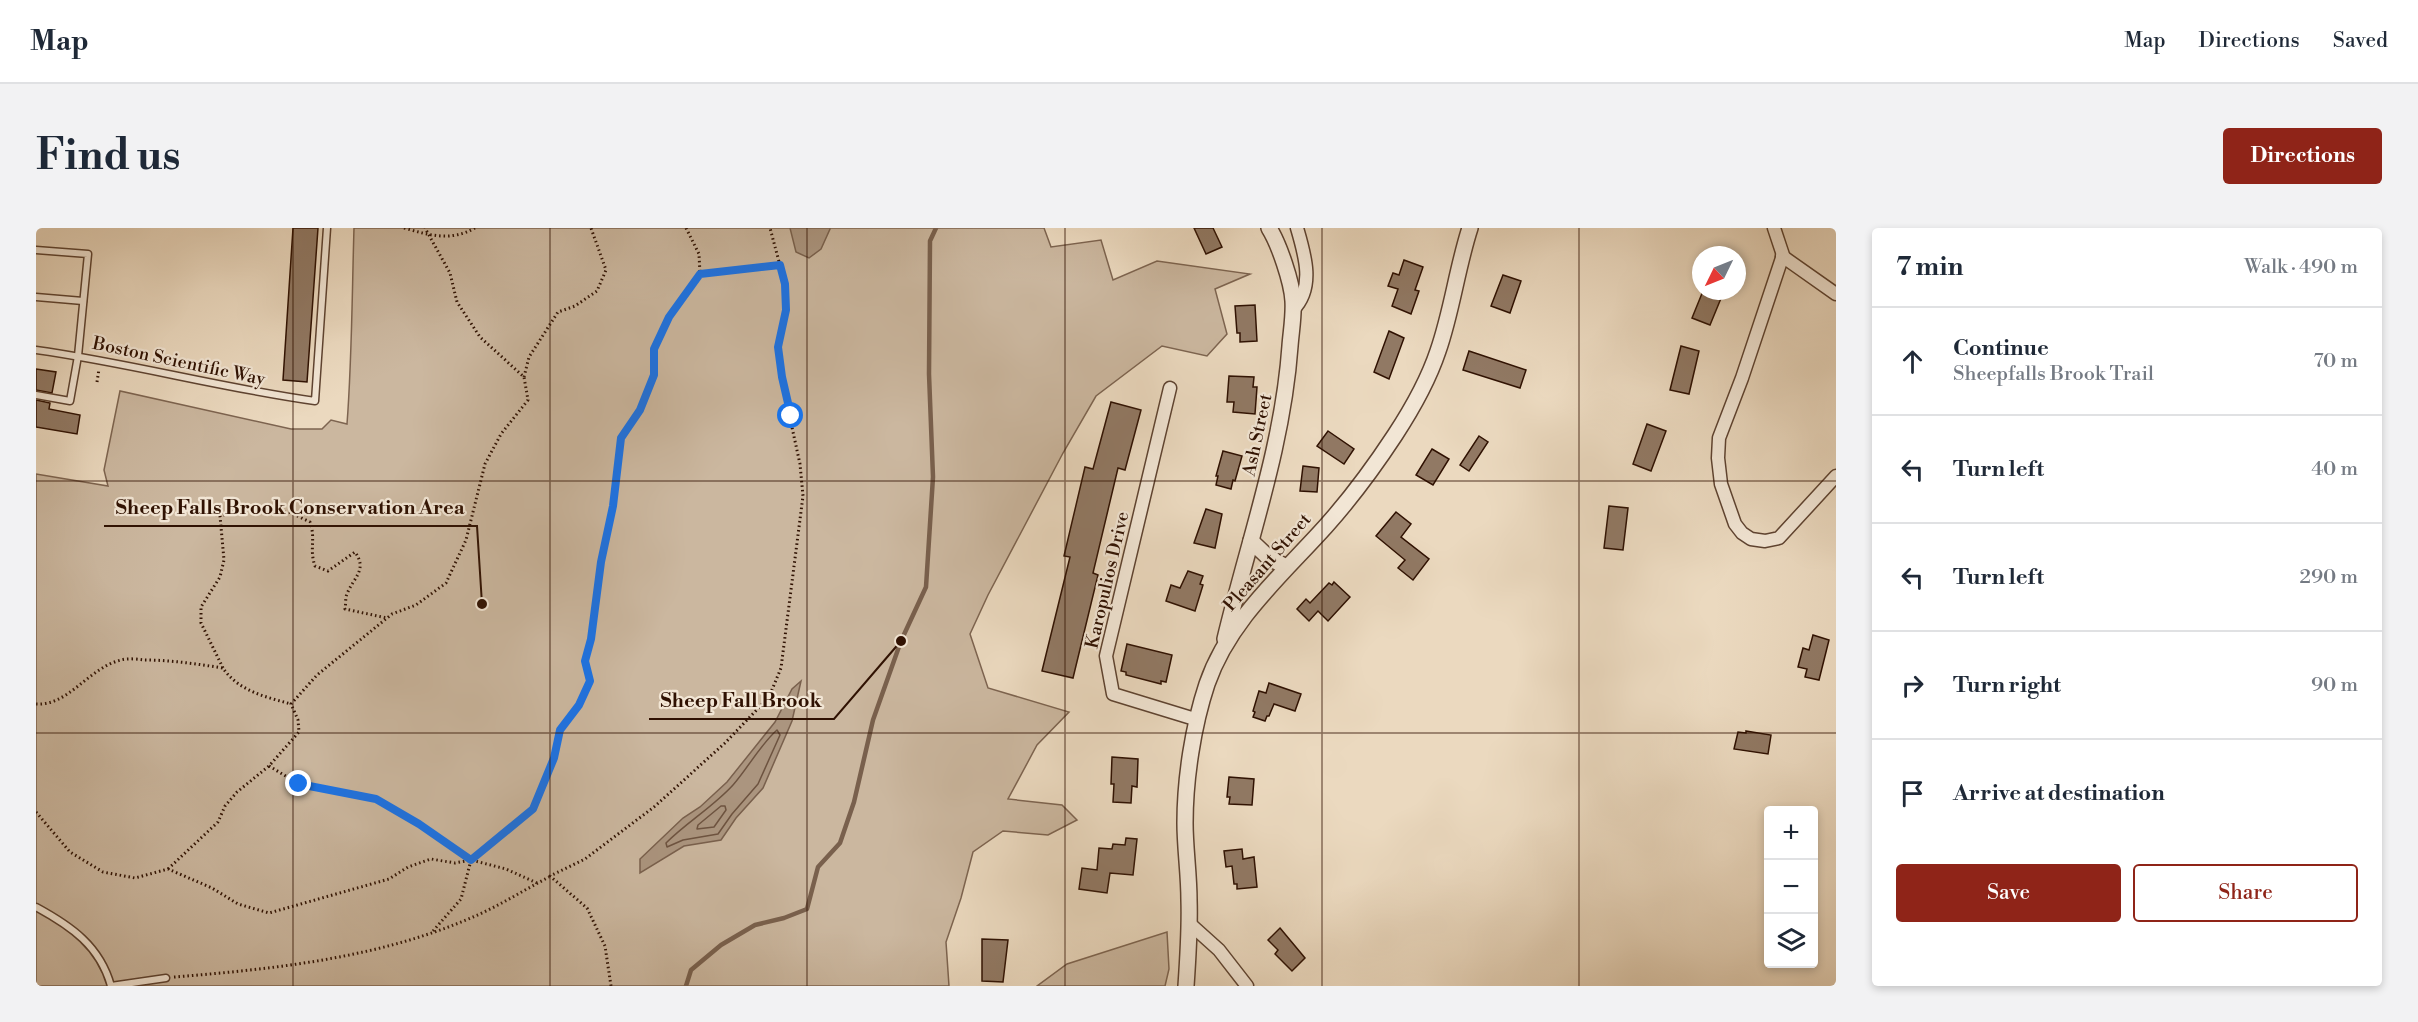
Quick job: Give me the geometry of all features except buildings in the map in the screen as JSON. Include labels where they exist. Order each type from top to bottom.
[{"type":"street","name":"Ash Street","points":[[1222,649],[1277,441],[1288,379],[1293,300],[1284,263],[1269,228]]},
{"type":"street","points":[[1293,310],[1299,304],[1306,289],[1306,267],[1298,228]]},
{"type":"street","name":"Pleasant Street","points":[[1186,986],[1189,923],[1186,792],[1198,720],[1207,684],[1222,649],[1241,620],[1286,567],[1326,525],[1366,476],[1412,409],[1438,350],[1461,255],[1470,228]]},
{"type":"street","points":[[1774,228],[1782,256],[1742,378],[1719,438],[1718,458],[1728,507],[1735,524],[1751,539],[1766,541],[1779,538],[1836,476]]},
{"type":"street","points":[[1782,256],[1836,294]]},
{"type":"street","name":"Karopulios Drive","points":[[1170,388],[1106,656],[1113,694],[1198,720]]},
{"type":"street","points":[[1251,541],[1268,557],[1286,567]]},
{"type":"street","points":[[1189,923],[1219,950],[1247,986]]},
{"type":"lane","name":"Boston Scientific Way","points":[[36,350],[78,356],[269,395],[315,401],[327,228]]},
{"type":"lane","points":[[36,250],[88,254],[78,356],[70,401],[36,395]]},
{"type":"lane","points":[[36,297],[83,301]]},
{"type":"lane","points":[[36,907],[83,937],[100,958],[111,986],[166,978]]},
{"type":"path","points":[[404,228],[429,236],[443,237],[475,228]]},
{"type":"path","points":[[425,228],[450,273],[457,302],[480,337],[524,377]]},
{"type":"path","points":[[291,704],[317,675],[392,614],[416,605],[446,583],[466,540],[485,464],[501,434],[528,400],[524,377],[529,357],[558,312],[575,306],[597,291],[606,270],[591,228]]},
{"type":"path","points":[[168,869],[212,888],[238,904],[269,914],[389,879],[408,867],[431,859],[455,863],[471,860],[533,809],[554,758],[560,730],[579,705],[590,681],[585,661],[591,639],[601,562],[613,506],[621,438],[640,410],[654,375],[654,349],[669,317],[700,274],[699,254],[686,228]]},
{"type":"path","points":[[166,978],[222,974],[338,958],[402,943],[473,917],[585,859],[654,807],[725,742],[769,697],[781,668],[803,496],[800,464],[778,347],[786,310],[785,284],[770,228]]},
{"type":"path","points":[[700,274],[780,265]]},
{"type":"path","points":[[291,704],[261,696],[231,680],[201,623],[201,607],[220,577],[224,560],[220,516],[244,508],[268,513],[289,512],[310,522],[314,535],[311,554],[315,566],[328,571],[355,552],[360,559],[360,574],[347,594],[345,609],[387,618]]},
{"type":"path","points":[[36,704],[47,704],[68,695],[84,679],[122,659],[177,661],[223,668]]},
{"type":"path","points":[[36,812],[70,852],[103,872],[135,878],[168,869],[218,822],[225,806],[237,792],[269,766],[299,732],[298,720],[291,704]]},
{"type":"path","points":[[269,766],[299,784],[376,799],[419,824],[471,860],[506,869],[537,883]]},
{"type":"path","points":[[432,932],[461,899],[471,860]]},
{"type":"path","points":[[550,876],[587,908],[605,946],[611,986]]},
{"type":"shaded area","points":[[354,228],[1044,228],[1051,247],[1101,240],[1113,280],[1157,261],[1250,274],[1215,289],[1227,334],[1207,356],[1162,346],[1096,396],[1063,453],[988,595],[970,634],[988,688],[1069,712],[1037,745],[1008,799],[1062,805],[1077,820],[1048,835],[1003,831],[973,852],[946,942],[949,986],[36,986],[36,474],[108,486],[104,470],[120,391],[291,429],[322,429],[331,420],[347,424]]},
{"type":"shaded area","points":[[1167,932],[1169,969],[1165,986],[1037,986],[1067,964]]},
{"type":"water","points":[[790,228],[830,229],[821,249],[809,258],[796,252]]},
{"type":"water","points":[[801,681],[792,721],[763,788],[736,818],[721,840],[684,846],[640,873],[640,859],[683,818],[700,807],[727,782],[775,722],[792,689]]},
{"type":"waterway","points":[[686,986],[691,970],[721,945],[755,925],[784,918],[807,909],[818,867],[840,843],[854,802],[873,720],[901,641],[926,587],[933,477],[929,374],[930,241],[936,228]]},
{"type":"place","name":"Sheep Falls Brook Conservation Area","points":[[482,604]]},
{"type":"place","name":"Sheep Fall Brook","points":[[901,641]]},
{"type":"route","points":[[299,784],[376,799],[419,824],[471,860],[533,809],[554,758],[560,730],[579,705],[590,681],[585,661],[591,639],[601,562],[613,506],[621,438],[640,410],[654,375],[654,349],[669,317],[700,274],[780,265],[785,284],[786,310],[778,347],[791,416]]}]
